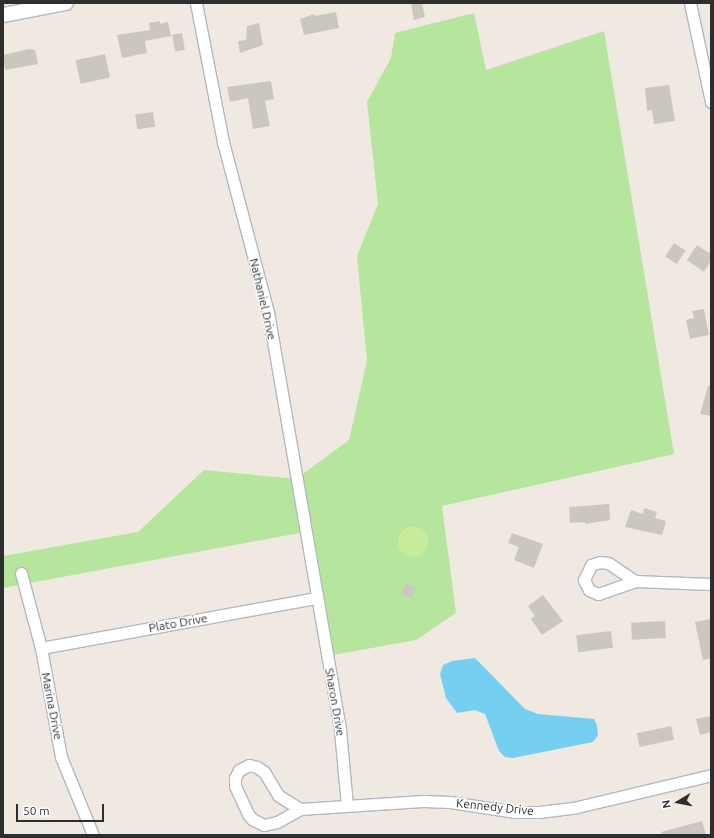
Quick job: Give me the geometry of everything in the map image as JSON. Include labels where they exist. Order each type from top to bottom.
[{"type":"street","points":[[3,15],[66,3]]},
{"type":"street","name":"Nathaniel Drive","points":[[196,3],[223,142],[268,312],[316,598]]},
{"type":"street","points":[[690,3],[711,102]]},
{"type":"street","name":"Marina Drive","points":[[21,573],[41,648],[61,757],[92,835]]},
{"type":"street","points":[[635,581],[711,584]]},
{"type":"street","name":"Plato Drive","points":[[41,648],[316,598]]},
{"type":"street","name":"Sharon Drive","points":[[316,598],[340,730],[347,806]]},
{"type":"street","name":"Kennedy Drive","points":[[300,809],[278,795],[264,772],[257,767],[249,766],[239,770],[235,778],[235,786],[248,814],[258,823],[271,824],[300,809],[429,801],[515,812],[539,812],[573,808],[711,775]]},
{"type":"green space","points":[[474,13],[486,70],[604,31],[674,454],[442,506],[456,613],[416,640],[333,655],[310,531],[3,588],[3,556],[138,532],[204,470],[296,479],[349,440],[367,361],[357,256],[378,204],[367,102],[391,58],[395,33]]},
{"type":"green space","points":[[413,527],[424,531],[428,542],[424,553],[413,557],[402,553],[398,542],[402,531]]},
{"type":"water","points":[[475,658],[525,709],[538,714],[594,719],[597,725],[598,735],[593,742],[513,758],[505,757],[499,751],[485,714],[475,710],[457,713],[446,698],[440,674],[443,665],[452,661]]},
{"type":"building","points":[[411,3],[422,3],[425,17],[414,20]]},
{"type":"building","points":[[336,12],[339,28],[304,35],[300,19],[314,14],[315,16]]},
{"type":"building","points":[[160,21],[160,24],[168,22],[171,36],[145,41],[147,53],[122,58],[117,35],[150,30],[149,23]]},
{"type":"building","points":[[259,23],[263,45],[240,53],[238,41],[246,40],[247,26]]},
{"type":"building","points":[[182,33],[185,50],[175,51],[172,35]]},
{"type":"building","points":[[29,49],[35,50],[38,64],[5,70],[3,55]]},
{"type":"building","points":[[105,54],[110,77],[81,84],[76,60]]},
{"type":"building","points":[[271,81],[274,99],[265,101],[270,126],[253,129],[248,98],[230,102],[227,87]]},
{"type":"building","points":[[669,85],[675,121],[654,124],[652,110],[647,111],[645,88]]},
{"type":"building","points":[[153,112],[155,127],[137,129],[135,115]]},
{"type":"building","points":[[674,243],[686,251],[677,264],[665,256]]},
{"type":"building","points":[[697,245],[711,254],[711,260],[704,272],[687,260]]},
{"type":"building","points":[[704,309],[709,335],[690,339],[686,320],[694,318],[692,311]]},
{"type":"building","points":[[708,386],[711,386],[711,416],[700,414]]},
{"type":"building","points":[[609,504],[610,520],[585,524],[585,522],[570,523],[569,507]]},
{"type":"building","points":[[644,508],[657,512],[655,518],[666,521],[662,535],[625,527],[631,510],[643,514]]},
{"type":"building","points":[[512,533],[543,544],[534,568],[514,560],[519,547],[508,543]]},
{"type":"building","points":[[406,583],[416,589],[411,599],[400,592]]},
{"type":"building","points":[[543,595],[563,621],[542,635],[531,619],[535,616],[528,606]]},
{"type":"building","points":[[711,619],[711,658],[703,660],[695,622]]},
{"type":"building","points":[[665,621],[666,638],[632,640],[631,623]]},
{"type":"building","points":[[611,631],[613,648],[578,652],[576,635]]},
{"type":"building","points":[[711,716],[711,732],[700,735],[696,719]]},
{"type":"building","points":[[671,726],[674,740],[640,747],[637,733]]},
{"type":"building","points":[[702,821],[706,835],[662,835],[661,832]]}]
